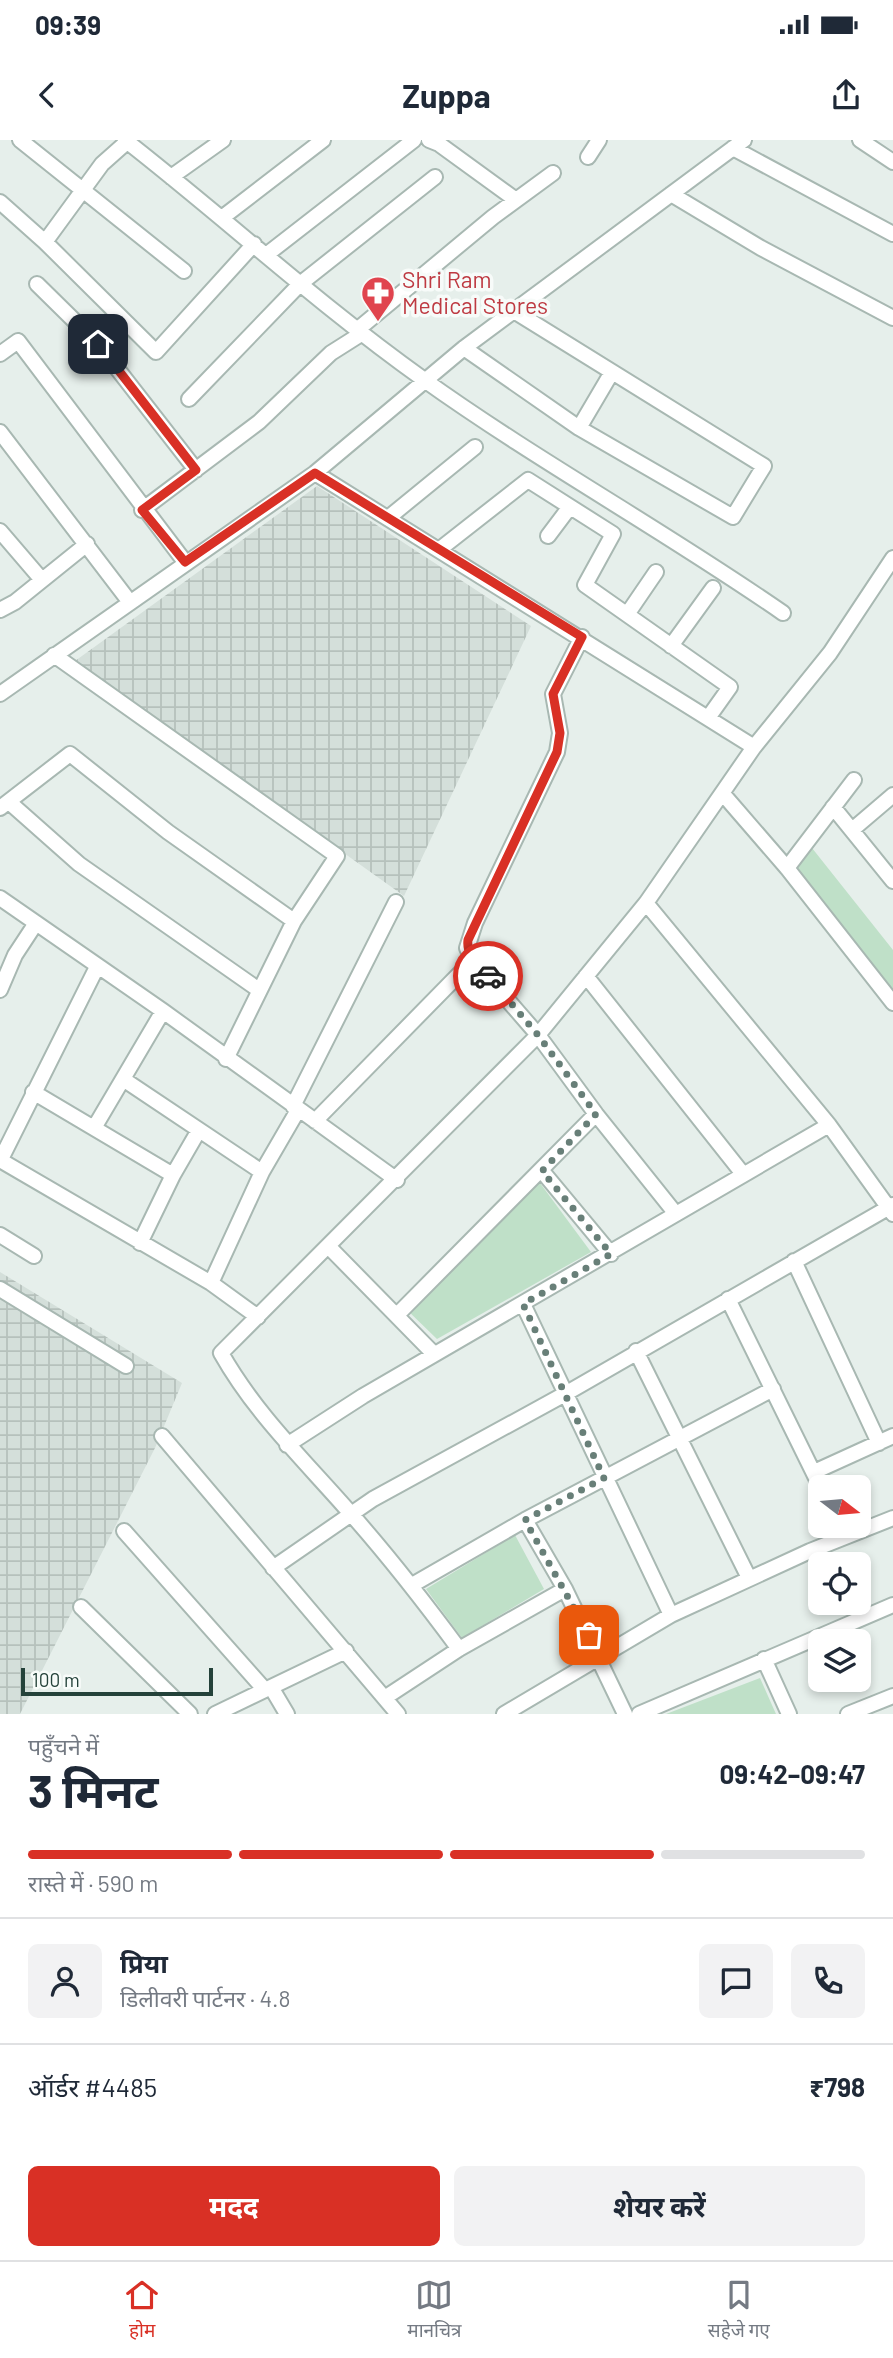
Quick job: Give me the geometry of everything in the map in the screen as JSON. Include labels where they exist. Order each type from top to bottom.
[{"type":"street","points":[[20,140],[184,271]]},
{"type":"street","points":[[172,177],[223,140]]},
{"type":"street","points":[[223,217],[323,140]]},
{"type":"street","points":[[266,255],[414,140]]},
{"type":"street","points":[[429,140],[439,144],[516,200]]},
{"type":"street","points":[[588,157],[598,140]]},
{"type":"street","points":[[860,140],[893,162]]},
{"type":"street","points":[[45,242],[102,164],[127,141],[223,217],[359,332],[424,380],[783,613]]},
{"type":"street","points":[[0,694],[315,473],[464,348],[738,144],[893,233]]},
{"type":"street","points":[[142,510],[259,422],[331,353],[359,332],[386,303],[553,173]]},
{"type":"street","points":[[189,399],[300,284],[435,177]]},
{"type":"street","points":[[671,194],[761,248],[893,318]]},
{"type":"street","points":[[0,202],[45,242],[156,352],[254,244]]},
{"type":"street","points":[[37,284],[98,344],[196,470]]},
{"type":"street","points":[[464,348],[579,428],[733,517],[764,466],[514,311]]},
{"type":"street","points":[[0,354],[18,341],[142,510],[185,562]]},
{"type":"street","points":[[579,428],[612,372]]},
{"type":"street","points":[[0,432],[129,601]]},
{"type":"street","points":[[388,517],[475,447]]},
{"type":"street","points":[[315,473],[582,637],[754,747]]},
{"type":"street","points":[[440,550],[528,480],[613,534],[585,585],[730,687],[708,718]]},
{"type":"street","points":[[548,536],[569,508]]},
{"type":"street","points":[[0,532],[42,580]]},
{"type":"street","points":[[0,610],[88,544]]},
{"type":"street","points":[[459,1649],[412,1585],[286,1445],[238,1383],[221,1353],[397,1180],[538,1035],[646,902],[754,747],[830,653],[893,558]]},
{"type":"street","points":[[628,613],[656,572]]},
{"type":"street","points":[[671,646],[713,588]]},
{"type":"street","points":[[582,637],[553,694],[560,733],[557,752],[472,932],[467,948],[473,960],[538,1035],[596,1114],[677,1214]]},
{"type":"street","points":[[54,655],[337,856],[294,921],[226,1059]]},
{"type":"street","points":[[259,990],[79,864],[4,805],[70,754],[168,832],[294,921]]},
{"type":"street","points":[[787,868],[854,780]]},
{"type":"street","points":[[723,794],[787,868],[893,1003]]},
{"type":"street","points":[[852,830],[893,795]]},
{"type":"street","points":[[833,807],[892,879]]},
{"type":"street","points":[[0,898],[163,1011],[397,1180]]},
{"type":"street","points":[[211,1283],[262,1172],[396,902]]},
{"type":"street","points":[[272,1568],[350,1513],[892,1208],[828,1125],[646,902]]},
{"type":"street","points":[[0,988],[15,955],[36,923]]},
{"type":"street","points":[[315,1121],[473,960]]},
{"type":"street","points":[[97,967],[0,1161],[211,1283],[258,1317]]},
{"type":"street","points":[[586,976],[743,1174]]},
{"type":"street","points":[[94,1128],[163,1011]]},
{"type":"street","points":[[123,1079],[262,1172]]},
{"type":"street","points":[[33,1092],[173,1175]]},
{"type":"street","points":[[398,1314],[596,1114]]},
{"type":"street","points":[[286,1445],[434,1354],[611,1254],[828,1125]]},
{"type":"street","points":[[140,1243],[173,1175],[199,1130]]},
{"type":"street","points":[[542,1171],[611,1254]]},
{"type":"street","points":[[0,1235],[34,1256]]},
{"type":"street","points":[[329,1247],[398,1314],[434,1354]]},
{"type":"street","points":[[794,1261],[879,1443]]},
{"type":"street","points":[[0,1289],[125,1366]]},
{"type":"street","points":[[728,1299],[815,1475]]},
{"type":"street","points":[[523,1304],[671,1615]]},
{"type":"street","points":[[636,1351],[749,1578]]},
{"type":"street","points":[[412,1585],[525,1520],[773,1390]]},
{"type":"street","points":[[162,1436],[398,1714]]},
{"type":"street","points":[[814,1472],[893,1436]]},
{"type":"street","points":[[872,1524],[893,1518]]},
{"type":"street","points":[[525,1520],[565,1589],[625,1714]]},
{"type":"street","points":[[124,1531],[268,1689],[287,1714]]},
{"type":"street","points":[[504,1714],[671,1615],[830,1538]]},
{"type":"street","points":[[386,1697],[459,1649],[565,1589]]},
{"type":"street","points":[[639,1714],[893,1605]]},
{"type":"street","points":[[81,1607],[190,1714]]},
{"type":"street","points":[[215,1714],[346,1651]]},
{"type":"street","points":[[764,1659],[789,1714]]},
{"type":"street","points":[[848,1714],[871,1709],[893,1696]]},
{"type":"street","points":[[529,1700],[536,1714]]},
{"type":"shaded area","points":[[317,486],[531,626],[404,896],[75,661]]},
{"type":"shaded area","points":[[0,1272],[182,1383],[155,1448],[20,1714],[0,1714]]},
{"type":"green space","points":[[812,848],[893,950],[893,1001],[794,869]]},
{"type":"green space","points":[[537,1179],[591,1252],[437,1339],[406,1309]]},
{"type":"green space","points":[[515,1535],[544,1589],[462,1638],[426,1589]]},
{"type":"green space","points":[[760,1678],[776,1714],[666,1714]]},
{"type":"way so far","points":[[488,976],[538,1035],[596,1114],[542,1171],[611,1254],[523,1304],[604,1478],[525,1520],[589,1635]]},
{"type":"place","name":"Shri Ram Medical Stores","points":[[378,323]]},
{"type":"route","points":[[98,344],[196,470],[142,510],[185,562],[315,473],[582,637],[553,694],[552,703],[560,733],[557,752],[468,940],[467,948],[473,960],[488,976]]}]
